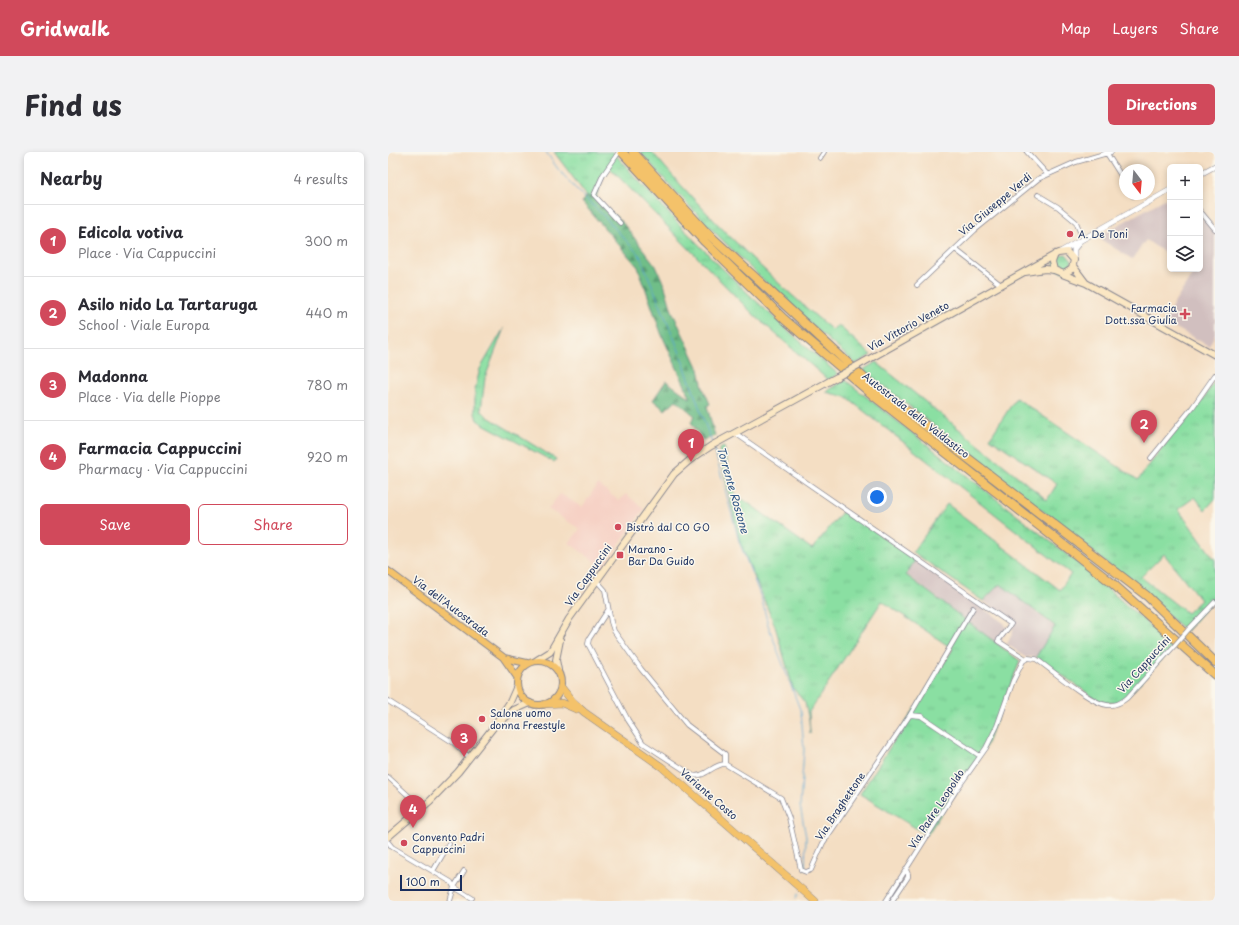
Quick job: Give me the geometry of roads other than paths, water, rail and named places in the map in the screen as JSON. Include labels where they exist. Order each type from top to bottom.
[{"type":"highway","name":"Autostrada della Valdastico","points":[[633,152],[706,231],[865,379],[1147,596],[1215,662]]},
{"type":"highway","name":"Autostrada della Valdastico","points":[[619,154],[685,222],[784,319],[869,391],[1117,587],[1215,676]]},
{"type":"highway","points":[[561,687],[572,702],[584,712]]},
{"type":"highway","points":[[545,704],[562,703],[584,712]]},
{"type":"highway","name":"Variante Costo","points":[[584,712],[662,767],[815,901]]},
{"type":"main road","points":[[1086,283],[1067,252],[1058,253],[1052,262],[1054,270],[1086,283],[1215,355]]},
{"type":"main road","name":"Via Vittorio Veneto","points":[[801,398],[1058,253]]},
{"type":"main road","points":[[1061,274],[1070,271],[1074,263]]},
{"type":"main road","name":"Via Vittorio Veneto","points":[[1025,272],[1035,270],[1054,270]]},
{"type":"main road","name":"Via Cappuccini","points":[[537,660],[550,652],[570,619],[674,474],[690,460],[712,446],[801,398]]},
{"type":"main road","name":"Via dell'Autostrada","points":[[388,571],[503,657]]},
{"type":"main road","name":"Via Cappuccini","points":[[558,670],[556,660],[561,635]]},
{"type":"main road","points":[[503,657],[527,663]]},
{"type":"main road","points":[[503,657],[517,676]]},
{"type":"main road","points":[[492,729],[514,710],[530,703],[545,704],[556,698],[561,687],[561,675],[549,662],[537,660],[527,663],[517,676],[517,686],[520,695],[530,703]]},
{"type":"main road","points":[[388,837],[446,786],[470,758],[510,702],[517,686]]},
{"type":"street","points":[[619,152],[597,185],[594,195],[620,223]]},
{"type":"street","points":[[820,158],[824,152]]},
{"type":"street","name":"Via Giuseppe Verdi","points":[[1027,152],[1047,174]]},
{"type":"street","name":"Via Giuseppe Verdi","points":[[917,285],[975,230],[1038,179],[1076,162],[1108,152],[1119,171]]},
{"type":"street","points":[[1203,172],[1215,166]]},
{"type":"street","name":"Via Vittorio Veneto","points":[[1058,253],[1167,192]]},
{"type":"street","points":[[1038,195],[1058,207],[1076,222],[1082,239],[1074,249],[1074,263]]},
{"type":"street","points":[[1203,215],[1215,229]]},
{"type":"street","name":"Via Giuseppe Verdi","points":[[955,249],[1001,285]]},
{"type":"street","points":[[1151,458],[1192,408],[1215,375]]},
{"type":"street","name":"Via Cappuccini","points":[[735,433],[1011,624],[998,642],[1026,659],[1036,659],[1097,702],[1109,706],[1121,702],[1127,698],[1215,602]]},
{"type":"street","points":[[597,581],[605,590],[608,610],[614,630],[641,669],[687,724],[725,754],[725,764],[719,764],[696,777],[643,743],[628,720],[588,644],[589,639],[608,610]]},
{"type":"street","points":[[973,608],[910,715],[921,716],[980,756],[993,736],[1013,681],[1026,659]]},
{"type":"street","points":[[388,701],[454,743],[470,758]]},
{"type":"street","name":"Via Braghettone","points":[[725,764],[781,798],[789,818],[798,863],[801,870],[806,872],[811,870],[823,843],[910,715]]},
{"type":"street","name":"Via Padre Leopoldo","points":[[886,901],[957,788],[980,756]]},
{"type":"street","points":[[388,777],[422,808]]},
{"type":"street","points":[[388,842],[392,846],[451,882],[454,887],[472,898]]},
{"type":"street","points":[[433,871],[449,844]]},
{"type":"street","name":"Via Padre Leopoldo","points":[[892,901],[908,877],[906,870]]},
{"type":"street","points":[[450,901],[454,887],[464,871]]},
{"type":"waterway","name":"Torrente Rostone","points":[[546,152],[558,169],[576,189],[604,216],[640,256],[678,348],[712,443]]},
{"type":"waterway","name":"Torrente Rostone","points":[[714,448],[739,541],[762,600],[768,625],[801,712],[804,750],[800,806],[806,837],[805,869]]},
{"type":"waterway","name":"Torrente Rostone","points":[[796,898],[798,894]]},
{"type":"place","name":"A. De Toni","points":[[1070,234]]},
{"type":"place","name":"Farmacia Dott.ssa Giulia","points":[[1185,314]]},
{"type":"place","name":"Asilo nido La Tartaruga","points":[[1144,443]]},
{"type":"place","name":"Edicola votiva","points":[[691,462]]},
{"type":"place","name":"Bistrò dal CO GO","points":[[618,527]]},
{"type":"place","name":"Marano - Bar Da Guido","points":[[620,555]]},
{"type":"place","name":"Salone uomo donna Freestyle","points":[[482,719]]},
{"type":"place","name":"Madonna","points":[[464,757]]},
{"type":"place","name":"Farmacia Cappuccini","points":[[413,828]]},
{"type":"place","name":"Convento Padri Cappuccini","points":[[404,843]]}]
